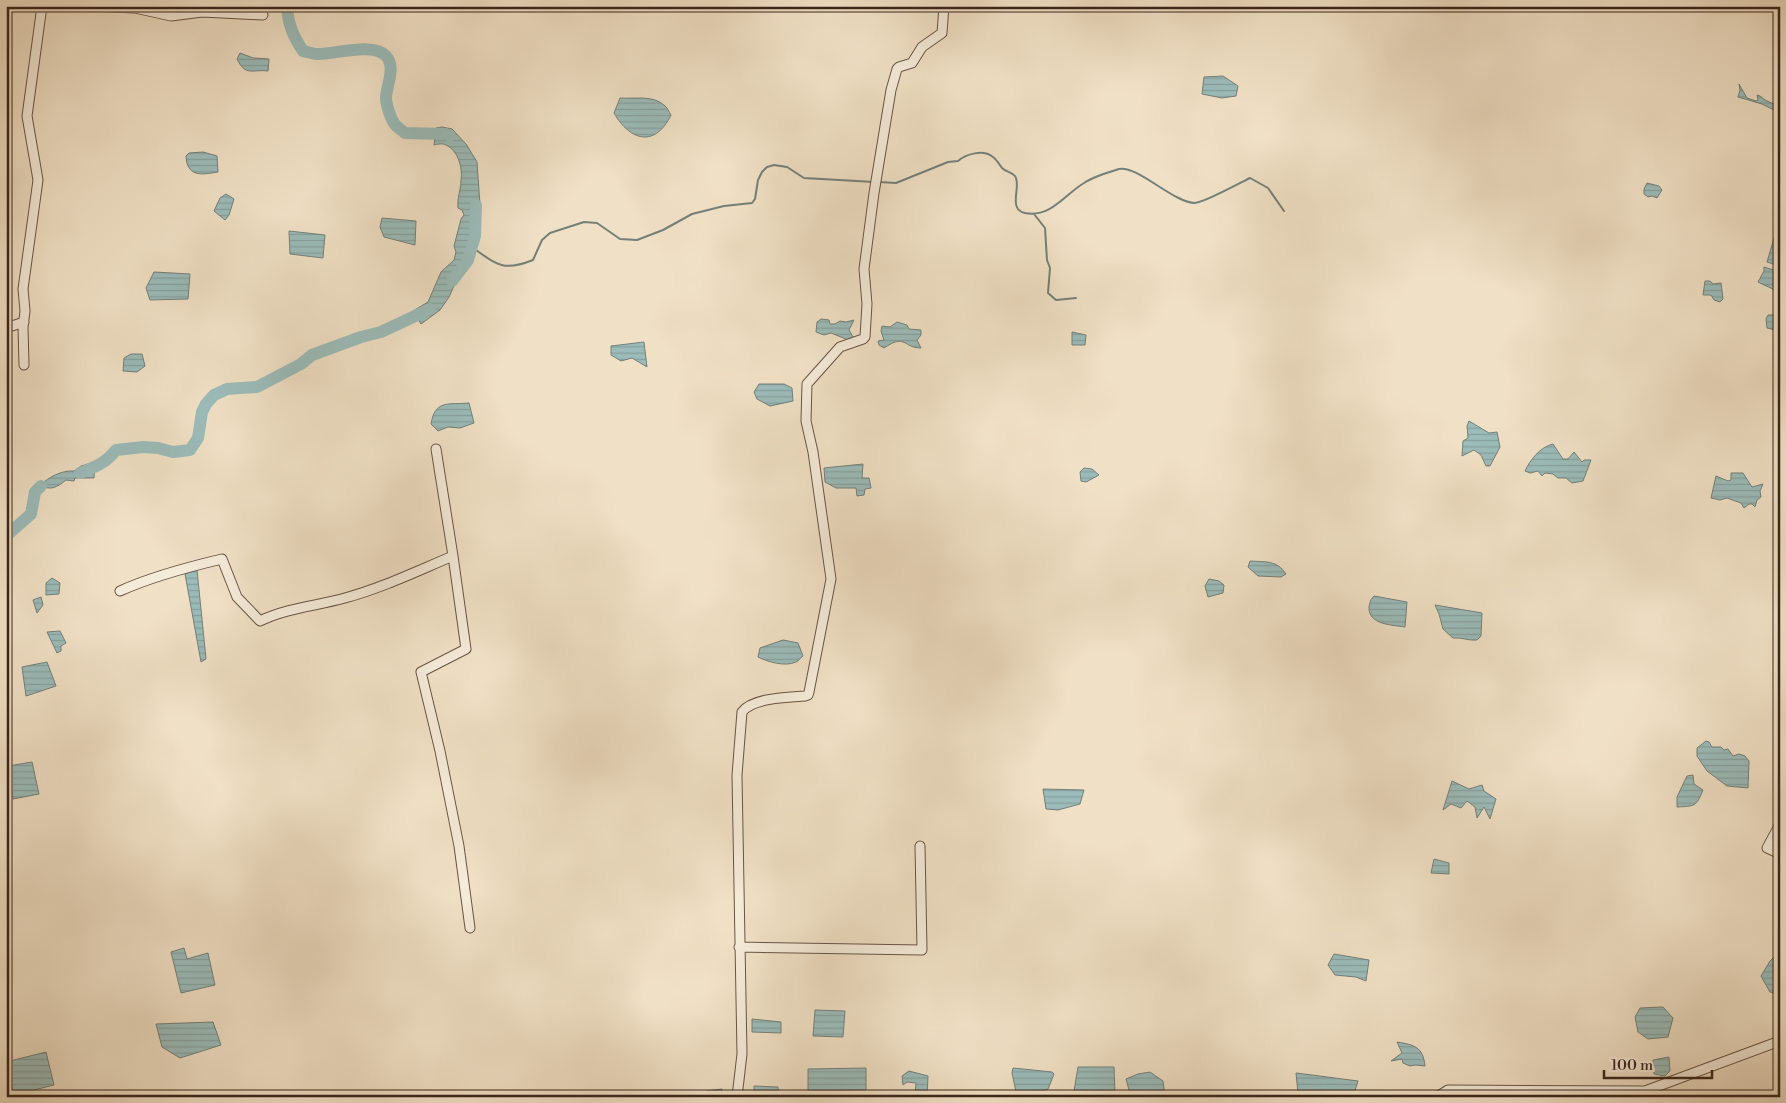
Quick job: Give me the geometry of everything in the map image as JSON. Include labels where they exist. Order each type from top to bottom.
[{"type":"street","points":[[24,365],[25,311],[23,289],[38,180],[27,116],[42,6]]},
{"type":"street","points":[[91,6],[135,8],[171,16],[202,12],[263,15]]},
{"type":"street","points":[[737,1097],[742,1054],[737,775],[742,712],[747,707],[776,697],[808,696],[831,580],[813,452],[806,421],[807,384],[840,347],[865,337],[867,304],[864,269],[891,90],[897,69],[912,63],[922,47],[942,33],[944,6]]},
{"type":"street","points":[[6,328],[24,322]]},
{"type":"street","points":[[436,449],[466,649],[421,672],[440,751],[459,846],[470,928]]},
{"type":"street","points":[[120,591],[134,584],[186,567],[222,558],[237,597],[260,621],[274,614],[345,598],[380,587],[453,556]]},
{"type":"street","points":[[1780,824],[1767,848],[1780,854]]},
{"type":"street","points":[[739,947],[922,950],[920,846]]},
{"type":"street","points":[[1437,1097],[1448,1090],[1645,1091],[1780,1041]]},
{"type":"water","points":[[240,53],[253,58],[269,59],[268,71],[250,71],[243,68],[237,59]]},
{"type":"water","points":[[1223,76],[1238,86],[1236,96],[1222,98],[1202,94],[1204,77]]},
{"type":"water","points":[[1739,84],[1747,98],[1756,101],[1758,100],[1757,95],[1760,96],[1780,107],[1780,113],[1762,104],[1738,97]]},
{"type":"water","points":[[620,98],[643,98],[660,102],[671,115],[665,126],[658,133],[642,137],[635,135],[627,130],[614,113]]},
{"type":"water","points":[[436,128],[452,129],[466,144],[477,162],[479,216],[474,225],[473,237],[467,257],[449,297],[440,310],[421,324],[413,311],[428,302],[441,272],[454,260],[456,252],[454,246],[461,219],[464,215],[462,210],[458,208],[461,175],[457,155],[450,147],[443,144],[434,145]]},
{"type":"water","points":[[203,152],[217,156],[218,172],[201,174],[189,168],[186,156],[189,153]]},
{"type":"water","points":[[1647,183],[1659,186],[1662,190],[1657,198],[1648,197],[1644,194]]},
{"type":"water","points":[[226,194],[234,199],[229,215],[225,220],[214,211],[220,198]]},
{"type":"water","points":[[382,218],[416,221],[415,245],[384,237],[380,227]]},
{"type":"water","points":[[1777,228],[1780,229],[1780,266],[1767,262]]},
{"type":"water","points":[[289,231],[325,235],[323,258],[290,254]]},
{"type":"water","points":[[1764,267],[1780,272],[1780,284],[1777,285],[1775,290],[1758,282]]},
{"type":"water","points":[[154,272],[190,274],[188,299],[150,300],[146,288]]},
{"type":"water","points":[[1705,281],[1710,281],[1713,284],[1721,283],[1723,299],[1720,302],[1714,300],[1711,295],[1703,295]]},
{"type":"water","points":[[1768,315],[1776,315],[1775,330],[1767,328],[1766,319]]},
{"type":"water","points":[[821,319],[829,320],[830,324],[854,320],[849,330],[853,337],[851,341],[831,333],[824,335],[816,332],[817,322]]},
{"type":"water","points":[[897,322],[907,325],[909,329],[921,330],[921,335],[917,340],[921,348],[901,341],[884,348],[879,345],[878,341],[884,340],[881,331],[882,326],[890,327]]},
{"type":"water","points":[[1072,332],[1086,335],[1085,345],[1072,345]]},
{"type":"water","points":[[644,342],[647,367],[632,358],[621,361],[611,355],[611,346]]},
{"type":"water","points":[[131,354],[142,354],[145,366],[137,372],[123,371],[124,358]]},
{"type":"water","points":[[759,384],[784,384],[792,388],[793,401],[770,406],[757,399],[754,392]]},
{"type":"water","points":[[469,403],[474,423],[460,428],[448,427],[438,431],[431,424],[436,410],[440,407],[449,404]]},
{"type":"water","points":[[1469,421],[1489,433],[1497,432],[1500,447],[1490,466],[1486,466],[1481,455],[1474,450],[1462,456],[1463,441],[1468,438],[1467,426]]},
{"type":"water","points":[[1553,444],[1563,459],[1568,459],[1574,452],[1582,462],[1584,460],[1591,460],[1583,481],[1572,483],[1566,478],[1558,478],[1553,474],[1545,473],[1542,476],[1538,471],[1530,473],[1525,471],[1536,454]]},
{"type":"water","points":[[95,462],[94,478],[75,478],[74,481],[66,480],[51,488],[40,486],[34,497],[32,518],[6,540],[6,533],[22,520],[30,509],[31,494],[40,485],[62,472],[74,471],[81,466]]},
{"type":"water","points":[[863,464],[862,478],[869,478],[871,488],[865,489],[864,495],[857,496],[856,488],[836,488],[825,482],[824,468]]},
{"type":"water","points":[[1084,468],[1092,469],[1099,475],[1086,482],[1081,481],[1080,472]]},
{"type":"water","points":[[1731,473],[1743,473],[1752,487],[1763,484],[1760,491],[1761,497],[1757,500],[1755,507],[1749,504],[1744,508],[1741,503],[1727,498],[1720,500],[1711,498],[1716,476],[1728,481],[1731,480]]},
{"type":"water","points":[[1250,561],[1275,564],[1286,574],[1281,577],[1258,576],[1248,567]]},
{"type":"water","points":[[197,570],[206,659],[201,662],[185,574]]},
{"type":"water","points":[[52,578],[60,583],[59,594],[46,595],[46,583]]},
{"type":"water","points":[[1209,579],[1219,581],[1224,585],[1223,593],[1208,597],[1205,586]]},
{"type":"water","points":[[1374,596],[1407,602],[1405,627],[1388,625],[1377,621],[1373,617],[1369,607],[1370,601]]},
{"type":"water","points":[[41,597],[43,605],[37,613],[33,600]]},
{"type":"water","points":[[1435,605],[1482,613],[1481,636],[1477,640],[1453,638],[1443,629]]},
{"type":"water","points":[[60,631],[66,643],[61,646],[61,651],[57,653],[47,632]]},
{"type":"water","points":[[783,640],[798,643],[803,656],[798,661],[782,664],[758,657],[760,648]]},
{"type":"water","points":[[47,662],[56,686],[26,696],[22,667]]},
{"type":"water","points":[[1706,741],[1712,747],[1728,749],[1733,756],[1739,754],[1745,756],[1749,761],[1748,788],[1727,786],[1707,771],[1697,756],[1697,748]]},
{"type":"water","points":[[32,762],[39,794],[13,799],[8,766]]},
{"type":"water","points":[[1693,775],[1694,784],[1703,790],[1701,796],[1694,804],[1677,807],[1677,797],[1687,776]]},
{"type":"water","points":[[1452,781],[1469,789],[1482,785],[1484,791],[1496,799],[1490,819],[1484,807],[1477,818],[1475,807],[1467,801],[1461,808],[1451,804],[1443,810]]},
{"type":"water","points":[[1043,789],[1084,790],[1080,804],[1058,810],[1046,809]]},
{"type":"water","points":[[1434,859],[1449,863],[1449,874],[1431,873]]},
{"type":"water","points":[[184,948],[187,959],[208,953],[215,985],[181,993],[171,952]]},
{"type":"water","points":[[1780,951],[1780,995],[1770,992],[1761,976],[1770,961]]},
{"type":"water","points":[[1334,954],[1369,960],[1366,981],[1356,977],[1335,975],[1328,965]]},
{"type":"water","points":[[1663,1007],[1673,1018],[1668,1037],[1648,1039],[1638,1032],[1635,1017],[1640,1008]]},
{"type":"water","points":[[815,1010],[845,1011],[843,1037],[813,1036]]},
{"type":"water","points":[[752,1019],[781,1022],[781,1033],[752,1032]]},
{"type":"water","points":[[213,1022],[221,1045],[180,1058],[162,1047],[156,1024]]},
{"type":"water","points":[[1397,1042],[1409,1044],[1417,1048],[1422,1055],[1425,1066],[1410,1066],[1403,1063],[1402,1059],[1391,1061],[1402,1053]]},
{"type":"water","points":[[46,1052],[54,1085],[6,1097],[6,1062]]},
{"type":"water","points":[[1669,1057],[1670,1071],[1665,1076],[1654,1074],[1653,1060]]},
{"type":"water","points":[[1078,1067],[1114,1067],[1115,1094],[1073,1097]]},
{"type":"water","points":[[866,1068],[866,1090],[808,1091],[808,1069]]},
{"type":"water","points":[[1013,1068],[1052,1072],[1054,1074],[1048,1089],[1023,1097],[1016,1092],[1012,1073]]},
{"type":"water","points":[[909,1071],[928,1076],[927,1097],[915,1096],[916,1083],[907,1082],[903,1085],[902,1076]]},
{"type":"water","points":[[1150,1072],[1163,1081],[1165,1097],[1131,1097],[1126,1079]]},
{"type":"water","points":[[1296,1073],[1358,1081],[1353,1097],[1297,1097]]},
{"type":"water","points":[[754,1086],[778,1087],[779,1096],[754,1094]]},
{"type":"water","points":[[722,1089],[722,1097],[706,1097],[706,1091]]},
{"type":"waterway","points":[[287,6],[292,30],[303,51],[326,54],[364,49],[380,52],[386,56],[391,70],[386,97],[387,103],[395,124],[405,133],[446,134],[450,136]]},
{"type":"waterway","points":[[879,182],[896,183],[948,162],[958,161],[965,156],[984,153],[993,157],[1002,168],[1015,176],[1017,180],[1017,207],[1025,213],[1034,214],[1050,209],[1088,181],[1119,169],[1127,169],[1136,173],[1177,197],[1195,203],[1250,178],[1268,188],[1284,211]]},
{"type":"waterway","points":[[472,247],[494,262],[501,265],[514,266],[533,260],[542,240],[550,233],[584,222],[597,223],[620,239],[637,240],[663,230],[692,214],[724,206],[752,203],[755,199],[758,180],[762,172],[767,167],[774,165],[787,167],[804,178],[874,182]]},
{"type":"waterway","points":[[452,281],[468,260],[475,236],[476,205]]},
{"type":"waterway","points":[[1034,214],[1045,228],[1047,260],[1050,268],[1048,293],[1056,300],[1076,298]]},
{"type":"waterway","points":[[80,473],[95,467],[116,450],[143,447],[173,452],[190,450],[198,438],[202,412],[214,395],[227,389],[257,387],[301,364],[312,355],[361,337],[381,332],[430,309]]},
{"type":"waterway","points":[[6,536],[31,514],[35,492],[41,486]]}]
